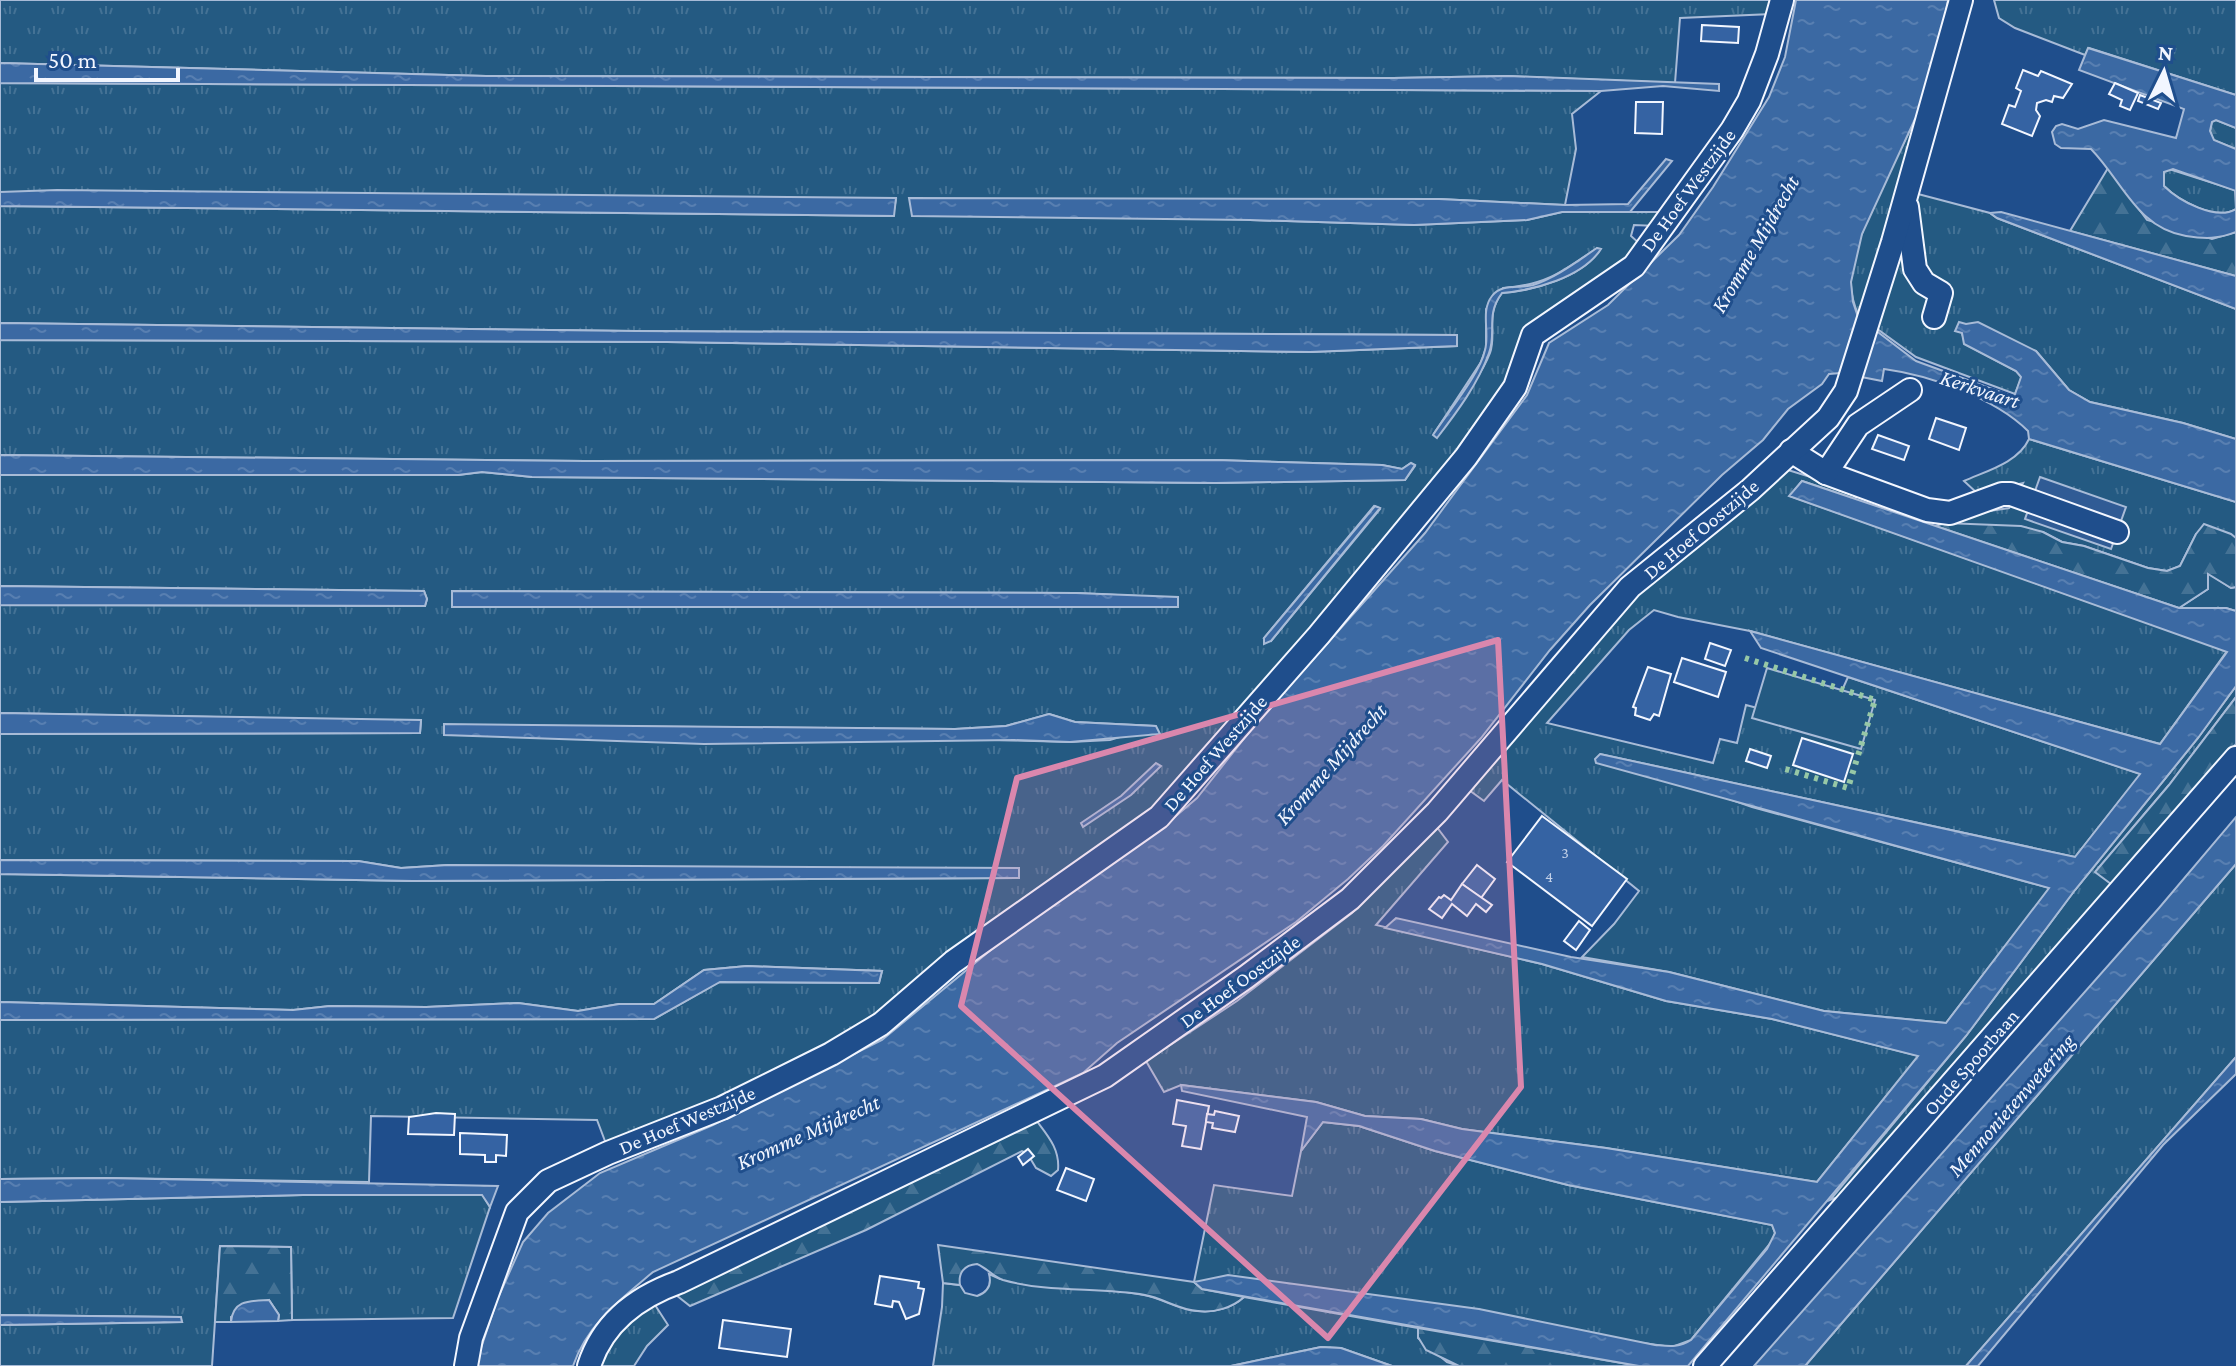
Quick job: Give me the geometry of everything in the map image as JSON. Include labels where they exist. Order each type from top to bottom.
[{"type":"street","name":"De Hoef Westzijde","points":[[466,1366],[471,1338],[517,1212],[548,1181],[608,1153],[722,1108],[831,1054],[881,1024],[953,962],[1159,817],[1319,635],[1466,457],[1515,387],[1533,335],[1634,266],[1743,111],[1767,54],[1782,0]]},
{"type":"street","points":[[1961,0],[1846,391],[1828,418],[1791,451],[1826,473],[1927,510],[1950,513],[2002,494],[2011,494],[2117,532]]},
{"type":"street","points":[[1905,198],[1915,269],[1924,283],[1941,293],[1934,317]]},
{"type":"street","points":[[1826,473],[1858,425],[1910,390]]},
{"type":"street","name":"De Hoef Oostzijde","points":[[589,1366],[594,1349],[608,1329],[622,1313],[653,1291],[679,1282],[1105,1076],[1327,918],[1437,812],[1630,587],[1750,490],[1791,451]]},
{"type":"street","name":"Oude Spoorbaan","points":[[1705,1366],[2236,758]]},
{"type":"highlighted area","points":[[1498,640],[1521,1087],[1328,1338],[961,1006],[1017,778]]},
{"type":"green space","points":[[0,0],[1774,0],[1772,14],[1680,18],[1675,83],[1508,76],[486,76],[0,63]]},
{"type":"green space","points":[[1994,0],[2236,0],[2236,95],[2089,48],[2085,55],[2015,28],[1999,18]]},
{"type":"green space","points":[[0,83],[1601,91],[1572,114],[1576,149],[1565,205],[1439,199],[1250,220],[1414,225],[1527,220],[1562,212],[1668,212],[1657,226],[1634,225],[1631,236],[1640,244],[1516,366],[1443,481],[1190,780],[880,1024],[608,1149],[597,1120],[371,1116],[369,1182],[0,1179],[0,1020],[654,1019],[719,982],[879,983],[882,971],[747,966],[704,970],[654,1004],[619,1004],[578,1011],[518,1003],[426,1007],[330,1006],[293,1010],[0,1002],[0,874],[413,881],[1019,878],[448,865],[401,868],[358,861],[0,860],[0,734],[420,733],[421,721],[0,713],[0,605],[425,606],[427,599],[424,591],[0,586],[0,475],[458,475],[482,472],[532,477],[1216,483],[1405,480],[1415,466],[1411,463],[1402,469],[1382,465],[1216,460],[585,461],[0,455],[0,340],[667,342],[1310,352],[1457,346],[1456,335],[635,331],[0,323],[0,206],[893,216],[896,199],[0,192]],"holes":[[[1597,248],[1600,250],[1581,268],[1556,281],[1502,293],[1494,309],[1492,346],[1485,364],[1433,435],[1481,362],[1486,348],[1486,309],[1503,288],[1531,284],[1563,270]],[[1374,506],[1380,509],[1271,641],[1264,638]],[[453,591],[1076,593],[1178,598],[1177,607],[453,607]],[[1049,714],[1075,722],[1156,726],[1110,740],[1070,742],[444,725],[955,729],[1006,726]]]},
{"type":"green space","points":[[1921,112],[1875,276],[1859,317],[1851,285],[1860,239],[1886,177]]},
{"type":"green space","points":[[2212,121],[2236,128],[2236,149],[2213,140],[2210,131]]},
{"type":"green space","points":[[2108,168],[2147,220],[2212,239],[2236,232],[2236,276],[2070,231]]},
{"type":"green space","points":[[2169,169],[2235,190],[2236,209],[2218,213],[2198,208],[2179,198],[2164,186],[2164,172]]},
{"type":"green space","points":[[1918,194],[1990,213],[2236,309],[2236,439],[2183,423],[2090,402],[2069,390],[2036,351],[1962,333],[1965,344],[2022,377],[2015,394],[1916,357],[1876,328]]},
{"type":"green space","points":[[2029,439],[2236,502],[2236,538],[2196,534],[2180,566],[2167,571],[2062,542],[2043,532],[1945,523],[1969,514],[2009,508],[2023,483],[1978,494],[1964,481],[2009,460]]},
{"type":"green space","points":[[1788,470],[1859,492],[1855,499],[1802,481],[1790,496],[2227,651],[2160,744],[1750,631],[1654,610],[1629,630],[1547,723],[1713,763],[1720,739],[1737,743],[1746,705],[1826,726],[1848,677],[2141,774],[2075,857],[1600,754],[1752,807],[2050,888],[1946,1023],[1824,1011],[1669,972],[1582,957],[1614,924],[1639,891],[1502,780],[1484,801],[1469,790],[1653,575],[1733,507],[1744,510],[1752,502],[1755,490],[1776,473]]},
{"type":"green space","points":[[1945,523],[2021,526],[2043,532],[2062,542],[2167,571],[2180,566],[2204,524],[2236,538],[2236,587],[2231,588],[2208,574],[2208,589],[2179,608],[1935,526]]},
{"type":"green space","points":[[2208,573],[2231,588],[2236,587],[2236,611],[2226,608],[2179,608],[2208,589]]},
{"type":"green space","points":[[1767,668],[1875,700],[1861,749],[1752,718]]},
{"type":"green space","points":[[2236,686],[2236,697],[2169,785],[2096,871],[2115,887],[1841,1196],[1830,1200],[1966,1036],[2075,890]]},
{"type":"green space","points":[[2236,697],[2236,744],[2115,887],[2095,872],[2169,785]]},
{"type":"green space","points":[[1436,826],[1448,842],[1376,925],[1542,964],[1666,1001],[1772,1019],[1919,1056],[1817,1182],[1606,1148],[1462,1129],[1421,1119],[1365,1116],[1316,1102],[1181,1085],[1164,1092],[1146,1061],[1237,1001],[1352,913]]},
{"type":"green space","points":[[2236,864],[2236,1057],[1966,1366],[1805,1366]]},
{"type":"green space","points":[[1036,1120],[1057,1156],[1058,1170],[1051,1176],[1036,1168],[1027,1153],[1022,1151],[866,1230],[690,1306],[676,1295]]},
{"type":"green space","points":[[1323,1122],[1359,1126],[1435,1151],[1568,1185],[1772,1225],[1775,1233],[1773,1240],[1691,1340],[1672,1347],[1194,1282],[1214,1185],[1292,1196],[1301,1151]]},
{"type":"green space","points":[[303,1195],[483,1195],[490,1207],[453,1318],[292,1320],[291,1247],[220,1246],[212,1366],[0,1366],[0,1325],[182,1322],[180,1317],[0,1315],[0,1202]]},
{"type":"green space","points":[[938,1245],[1194,1282],[1202,1289],[1244,1297],[1222,1309],[1191,1310],[1145,1295],[1020,1284],[1003,1280],[977,1264],[963,1270],[960,1285],[943,1283]]},
{"type":"green space","points":[[220,1246],[291,1247],[292,1320],[278,1321],[279,1315],[269,1300],[231,1317],[231,1322],[215,1322]]},
{"type":"green space","points":[[989,1274],[1000,1279],[1144,1295],[1190,1310],[1222,1309],[1244,1297],[1418,1328],[1418,1338],[1447,1362],[1459,1366],[1392,1366],[1341,1348],[1321,1347],[1231,1366],[933,1366],[943,1283],[960,1285],[965,1293],[977,1296],[988,1288]]},
{"type":"green space","points":[[655,1305],[668,1325],[647,1346],[634,1366],[594,1366],[602,1347],[637,1314]]},
{"type":"green space","points":[[1418,1328],[1639,1366],[1459,1366],[1426,1350],[1418,1337]]},
{"type":"shaded area","points":[[2040,477],[2126,507],[2111,549],[2025,519]]},
{"type":"water","points":[[1796,0],[1948,0],[1938,55],[1921,112],[1862,234],[1851,282],[1858,317],[1916,361],[2014,397],[2021,377],[2016,371],[1964,344],[1962,333],[1955,331],[1959,322],[1978,322],[2036,351],[2069,390],[2090,402],[2183,423],[2236,439],[2236,502],[2029,439],[2028,431],[1998,408],[1941,383],[1884,369],[1882,381],[1841,373],[1829,374],[1822,384],[1788,409],[1763,440],[1722,475],[1590,605],[1550,650],[1481,738],[1383,846],[1296,922],[1117,1043],[1083,1073],[653,1272],[596,1325],[573,1366],[475,1366],[497,1300],[523,1242],[548,1213],[600,1173],[713,1125],[882,1040],[998,944],[1156,833],[1197,798],[1254,726],[1425,533],[1527,395],[1549,343],[1608,305],[1679,235],[1769,97],[1785,57]]},
{"type":"water","points":[[2088,48],[2236,95],[2236,128],[2216,120],[2212,122],[2210,131],[2214,140],[2236,149],[2236,191],[2173,169],[2164,172],[2164,186],[2198,208],[2218,213],[2236,209],[2236,232],[2206,238],[2169,231],[2143,214],[2091,149],[2061,148],[2055,144],[2052,132],[2056,126],[2062,124],[2078,129],[2104,120],[2176,138],[2184,109],[2079,70]]},
{"type":"water","points":[[0,63],[486,76],[1508,76],[1719,84],[1719,91],[1663,86],[1601,91],[0,83]]},
{"type":"water","points":[[1666,159],[1672,161],[1630,212],[1562,212],[1527,220],[1414,225],[912,216],[909,198],[1439,199],[1565,205],[1628,204]]},
{"type":"water","points":[[0,192],[896,198],[894,216],[0,206]]},
{"type":"water","points":[[2001,212],[2236,276],[2236,309],[1990,213]]},
{"type":"water","points":[[1597,248],[1601,249],[1593,259],[1570,275],[1528,289],[1502,293],[1494,309],[1491,346],[1479,376],[1437,438],[1433,435],[1482,360],[1487,308],[1492,296],[1506,288],[1542,282]]},
{"type":"water","points":[[0,323],[635,331],[1457,335],[1457,346],[1310,352],[667,342],[0,340]]},
{"type":"water","points":[[0,455],[585,461],[1216,460],[1382,465],[1402,469],[1411,463],[1415,465],[1405,480],[1216,483],[532,477],[482,472],[458,475],[0,475]]},
{"type":"water","points":[[1802,481],[2179,608],[2226,608],[2236,611],[2236,686],[2075,890],[1966,1036],[1688,1366],[1639,1366],[1202,1289],[1194,1282],[1228,1275],[1479,1309],[1655,1345],[1687,1343],[1767,1249],[1775,1233],[1772,1225],[1568,1185],[1435,1151],[1359,1126],[1323,1122],[1301,1151],[1307,1117],[1182,1091],[1181,1085],[1316,1102],[1365,1116],[1421,1119],[1462,1129],[1606,1148],[1817,1182],[1918,1056],[1772,1019],[1666,1001],[1542,964],[1385,928],[1396,918],[1571,957],[1669,972],[1824,1011],[1946,1023],[2049,888],[1596,763],[1595,759],[1600,754],[2075,857],[2140,774],[1761,648],[1750,631],[2160,744],[2227,652],[1789,496]]},
{"type":"water","points":[[1375,506],[1380,508],[1271,641],[1264,644],[1264,638]]},
{"type":"water","points":[[0,586],[424,591],[427,599],[425,606],[0,605]]},
{"type":"water","points":[[452,591],[1076,593],[1178,597],[1178,607],[452,607]]},
{"type":"water","points":[[0,713],[421,720],[420,733],[0,734]]},
{"type":"water","points":[[1049,714],[1075,722],[1156,726],[1160,734],[1070,742],[704,744],[444,735],[444,724],[955,729],[1006,726]]},
{"type":"water","points":[[1156,763],[1161,766],[1131,795],[1083,827],[1081,823],[1121,796]]},
{"type":"water","name":"Mennonietenwetering","points":[[2236,817],[2236,864],[1805,1366],[1754,1366],[2159,908]]},
{"type":"water","points":[[0,860],[358,861],[401,868],[448,865],[1019,868],[1019,878],[413,881],[0,874]]},
{"type":"water","points":[[747,966],[882,971],[879,983],[720,982],[654,1019],[0,1020],[0,1002],[293,1010],[330,1006],[426,1007],[518,1003],[578,1011],[619,1004],[654,1004],[704,970]]},
{"type":"water","points":[[2236,1057],[2236,1074],[2163,1145],[1978,1366],[1966,1366]]},
{"type":"water","points":[[106,1178],[498,1186],[490,1207],[482,1195],[303,1195],[0,1202],[0,1179]]},
{"type":"water","points":[[269,1300],[279,1315],[278,1321],[231,1322],[232,1314],[239,1305]]},
{"type":"water","points":[[0,1315],[181,1317],[182,1322],[0,1325]]},
{"type":"water","points":[[1321,1347],[1341,1348],[1392,1366],[1231,1366]]},
{"type":"building","points":[[1702,25],[1739,27],[1738,43],[1701,41]]},
{"type":"building","points":[[2023,70],[2038,76],[2041,71],[2072,84],[2063,98],[2054,96],[2052,102],[2037,103],[2036,110],[2040,116],[2032,136],[2002,124],[2009,105],[2015,107],[2021,91],[2016,88]]},
{"type":"building","points":[[2115,83],[2138,93],[2130,110],[2120,106],[2122,100],[2109,94]]},
{"type":"building","points":[[2140,95],[2161,103],[2158,109],[2138,101]]},
{"type":"building","points":[[1636,102],[1663,102],[1662,134],[1635,133]]},
{"type":"building","points":[[1936,418],[1966,428],[1959,450],[1929,439]]},
{"type":"building","points":[[1878,435],[1909,446],[1904,460],[1872,449]]},
{"type":"building","points":[[1710,643],[1731,650],[1725,666],[1705,659]]},
{"type":"building","points":[[1682,658],[1726,672],[1718,697],[1674,682]]},
{"type":"building","points":[[1648,667],[1671,674],[1659,716],[1654,714],[1650,720],[1635,715],[1636,708],[1633,707]]},
{"type":"building","points":[[1802,738],[1853,754],[1844,782],[1793,765]]},
{"type":"building","points":[[1750,749],[1771,756],[1767,768],[1746,761]]},
{"type":"building","points":[[1542,816],[1627,879],[1592,926],[1507,862]]},
{"type":"building","points":[[1477,865],[1495,879],[1481,898],[1462,884]]},
{"type":"building","points":[[1462,884],[1492,905],[1486,912],[1476,904],[1467,916],[1452,904],[1442,918],[1429,909],[1439,897],[1444,895],[1451,900]]},
{"type":"building","points":[[1579,921],[1590,930],[1576,950],[1564,941]]},
{"type":"building","points":[[1177,1100],[1209,1106],[1201,1149],[1182,1146],[1186,1126],[1173,1124]]},
{"type":"building","points":[[1215,1111],[1239,1116],[1235,1132],[1212,1128],[1213,1123],[1206,1122],[1207,1114],[1214,1115]]},
{"type":"building","points":[[455,1114],[454,1135],[408,1134],[409,1117]]},
{"type":"building","points":[[460,1133],[507,1135],[506,1156],[496,1155],[496,1162],[485,1162],[485,1155],[460,1154]]},
{"type":"building","points":[[1028,1149],[1034,1156],[1023,1165],[1018,1157]]},
{"type":"building","points":[[1066,1168],[1094,1179],[1086,1201],[1057,1190]]},
{"type":"building","points":[[880,1276],[919,1282],[918,1288],[924,1289],[919,1314],[906,1319],[899,1302],[893,1301],[892,1307],[875,1304]]},
{"type":"building","points":[[723,1320],[791,1329],[787,1357],[719,1348]]},
{"type":"hedge","points":[[1745,658],[1875,700],[1848,788],[1782,768]]},
{"type":"water label","name":"Kromme Mijdrecht","points":[[1755,244]]},
{"type":"water label","name":"Kerkvaart","points":[[1980,389]]},
{"type":"water label","name":"Kromme Mijdrecht","points":[[1331,764]]},
{"type":"water label","name":"Kromme Mijdrecht","points":[[808,1132]]}]
